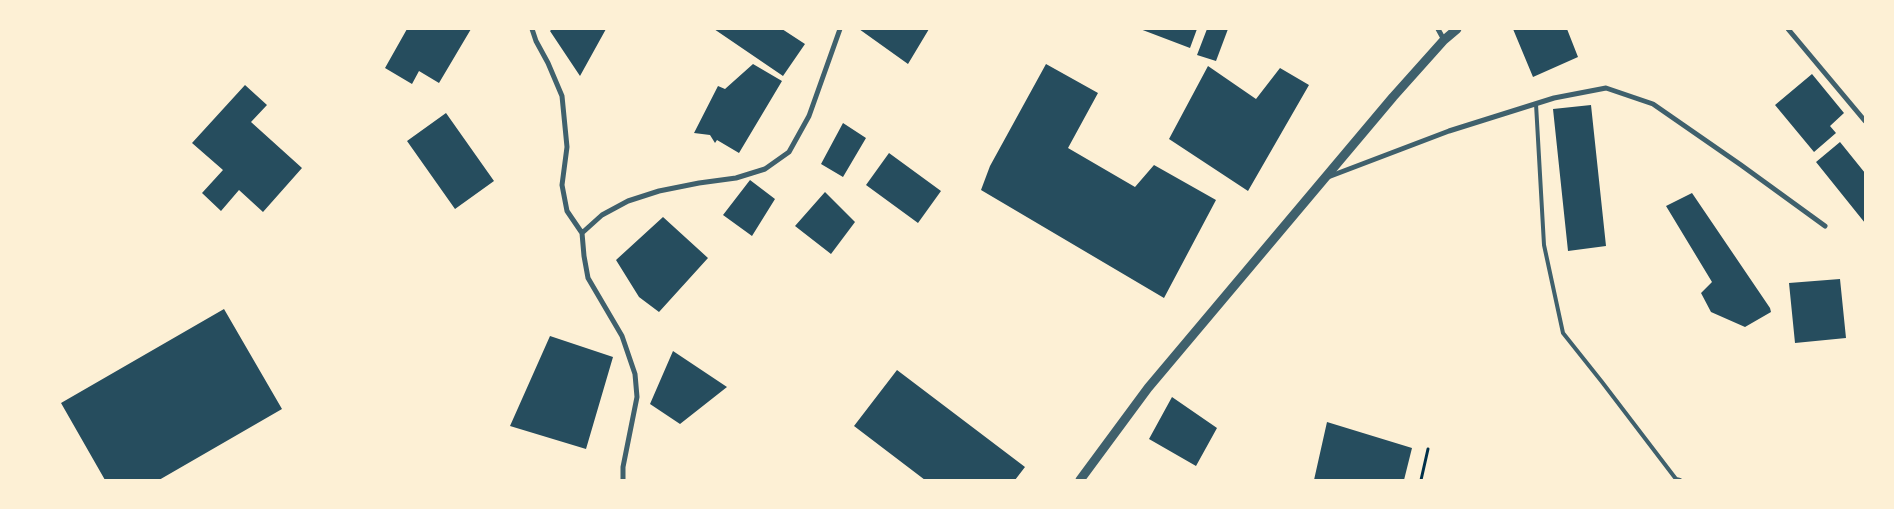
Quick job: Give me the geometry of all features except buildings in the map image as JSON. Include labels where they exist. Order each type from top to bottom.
[{"type":"street","points":[[532,29],[562,96],[567,147],[562,185],[567,211],[582,233],[588,278],[622,336],[635,374],[637,397],[623,468],[623,480]]},
{"type":"street","points":[[582,233],[602,215],[628,201],[658,191],[766,169],[789,152],[810,116],[840,29]]},
{"type":"street","points":[[1438,29],[1444,40]]},
{"type":"street","points":[[1080,480],[1148,388],[1444,40],[1457,29]]},
{"type":"street","points":[[1788,29],[1865,120]]},
{"type":"street","points":[[1326,178],[1449,131],[1554,98],[1606,88],[1653,104],[1825,226]]},
{"type":"lane","points":[[1536,104],[1544,245],[1563,333],[1676,478],[1680,480]]},
{"type":"path","points":[[1421,480],[1428,448]]}]
